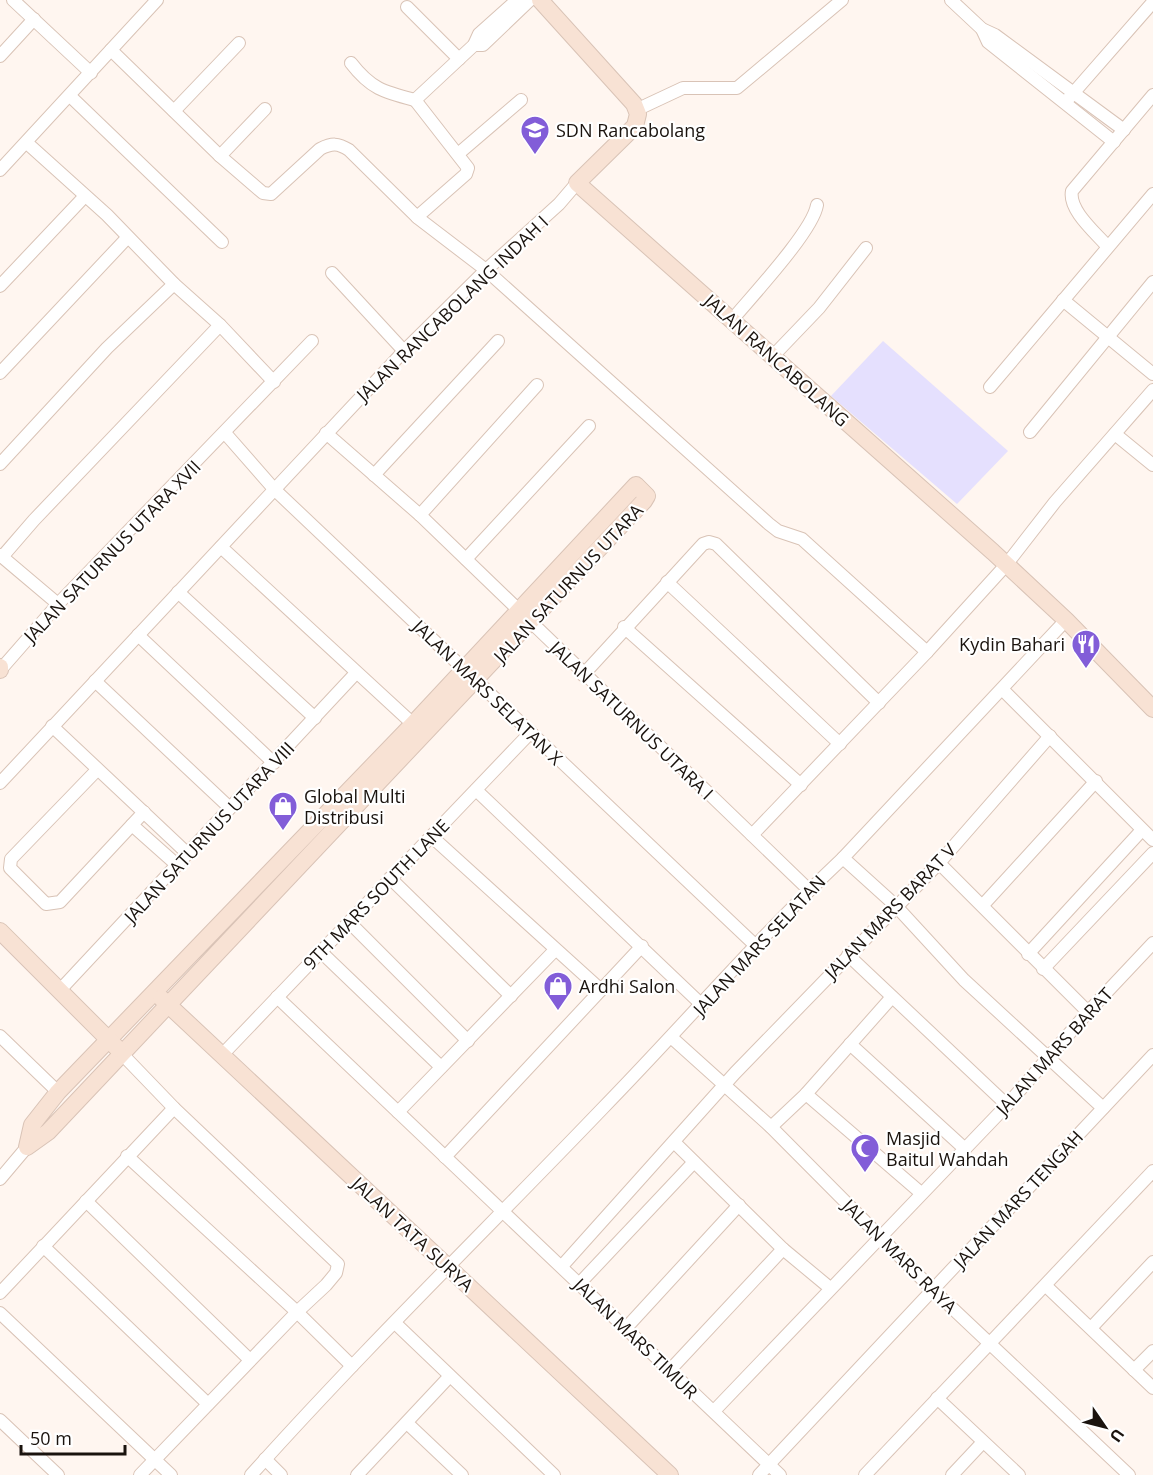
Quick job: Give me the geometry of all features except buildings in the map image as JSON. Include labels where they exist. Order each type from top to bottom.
[{"type":"street","points":[[13,0],[91,73]]},
{"type":"street","points":[[0,170],[157,0]]},
{"type":"street","points":[[414,100],[474,45],[479,34],[517,0]]},
{"type":"street","points":[[474,45],[483,45],[530,0]]},
{"type":"street","points":[[540,0],[638,114],[635,126],[577,183]]},
{"type":"street","points":[[636,110],[688,88],[737,88],[842,0]]},
{"type":"street","points":[[951,0],[982,29],[988,42],[1074,93],[1124,130]]},
{"type":"street","points":[[1065,103],[1153,2]]},
{"type":"street","points":[[407,7],[459,59]]},
{"type":"street","points":[[0,56],[34,19]]},
{"type":"street","points":[[174,111],[239,43]]},
{"type":"street","points":[[111,50],[220,156],[266,194],[272,194],[320,149],[337,144],[349,150],[417,217],[486,270],[624,391],[769,524],[778,531],[802,539],[927,652]]},
{"type":"street","points":[[351,63],[364,80],[384,93],[414,100],[468,165],[466,174],[417,217]]},
{"type":"street","points":[[1036,72],[1065,103],[1114,142]]},
{"type":"street","points":[[1107,246],[1074,207],[1070,197],[1072,191],[1153,95]]},
{"type":"street","points":[[70,96],[222,242]]},
{"type":"street","points":[[458,154],[521,100]]},
{"type":"street","points":[[220,156],[265,109]]},
{"type":"street","points":[[27,143],[220,325],[273,382]]},
{"type":"street","name":"JALAN RANCABOLANG INDAH I","points":[[0,783],[404,351],[486,270],[559,204],[577,183]]},
{"type":"street","name":"JALAN RANCABOLANG","points":[[577,183],[1006,565],[1066,620],[1153,709]]},
{"type":"street","points":[[990,387],[1153,194]]},
{"type":"street","points":[[0,286],[85,196]]},
{"type":"street","points":[[732,320],[812,220],[818,205]]},
{"type":"street","points":[[0,373],[127,238]]},
{"type":"street","points":[[773,356],[819,308],[866,248]]},
{"type":"street","points":[[332,273],[404,351]]},
{"type":"street","points":[[1030,432],[1153,282]]},
{"type":"street","points":[[0,464],[107,348],[174,284]]},
{"type":"street","points":[[1063,300],[1107,340],[1153,374]]},
{"type":"street","points":[[58,604],[1,556],[220,325]]},
{"type":"street","name":"JALAN SATURNUS UTARA XVII","points":[[1,668],[58,604],[312,341]]},
{"type":"street","points":[[374,475],[498,341]]},
{"type":"street","points":[[420,515],[537,385]]},
{"type":"street","points":[[752,835],[927,652],[1006,565],[1055,502],[1153,390]]},
{"type":"street","points":[[466,559],[589,426]]},
{"type":"street","name":"JALAN MARS SELATAN X","points":[[225,433],[274,489],[756,946]]},
{"type":"street","name":"JALAN SATURNUS UTARA I","points":[[326,433],[420,515],[532,622],[583,675],[809,890]]},
{"type":"street","points":[[1115,434],[1153,465]]},
{"type":"street","name":"JALAN SATURNUS UTARA","points":[[636,485],[642,489],[647,496],[644,501],[532,622],[48,1132],[27,1147],[32,1125],[58,1092],[413,724],[632,487],[636,485]]},
{"type":"street","points":[[583,675],[624,627],[703,544],[709,542],[716,544],[879,703]]},
{"type":"street","points":[[221,547],[413,724]]},
{"type":"street","points":[[667,582],[840,744]]},
{"type":"street","points":[[178,592],[315,718]]},
{"type":"street","name":"JALAN MARS SELATAN","points":[[251,1475],[352,1366],[702,1005],[809,890],[843,858],[1066,620]]},
{"type":"street","points":[[624,627],[801,785]]},
{"type":"street","points":[[138,635],[274,763]]},
{"type":"street","name":"JALAN SATURNUS UTARA VIII","points":[[61,989],[356,673]]},
{"type":"street","points":[[95,681],[230,808]]},
{"type":"street","points":[[1002,688],[1153,840]]},
{"type":"street","points":[[52,726],[188,854]]},
{"type":"street","name":"9TH MARS SOUTH LANE","points":[[222,1055],[531,732]]},
{"type":"street","name":"JALAN MARS BARAT V","points":[[562,1266],[725,1083],[895,905],[939,863],[1050,736]]},
{"type":"street","points":[[98,770],[11,859],[10,868],[46,904],[53,905],[60,902],[144,812]]},
{"type":"street","points":[[983,905],[1096,781]]},
{"type":"street","points":[[476,790],[702,1005]]},
{"type":"street","points":[[132,825],[177,865]]},
{"type":"street","points":[[1028,954],[1143,830]]},
{"type":"street","points":[[431,836],[601,990]]},
{"type":"street","points":[[1043,969],[1153,853]]},
{"type":"street","points":[[843,858],[895,905],[964,980],[1103,1108]]},
{"type":"street","points":[[939,863],[1088,1012]]},
{"type":"street","points":[[390,878],[511,996]]},
{"type":"street","points":[[349,922],[468,1041]]},
{"type":"street","points":[[0,931],[61,989],[174,1108],[338,1264],[336,1273],[326,1286],[297,1312],[140,1475]]},
{"type":"street","name":"JALAN MARS BARAT","points":[[714,1411],[879,1236],[1007,1105],[1088,1012],[1153,944]]},
{"type":"street","points":[[445,1157],[642,946]]},
{"type":"street","points":[[398,1112],[555,950]]},
{"type":"street","points":[[320,951],[441,1068]]},
{"type":"street","points":[[848,955],[1007,1105]]},
{"type":"street","name":"JALAN TATA SURYA","points":[[156,993],[665,1473]]},
{"type":"street","name":"JALAN MARS TIMUR","points":[[277,997],[780,1475]]},
{"type":"street","points":[[771,1127],[806,1094],[892,997]]},
{"type":"street","points":[[0,1036],[58,1092]]},
{"type":"street","name":"JALAN MARS RAYA","points":[[671,1037],[725,1083],[933,1290],[1129,1475]]},
{"type":"street","points":[[850,1044],[965,1149]]},
{"type":"street","name":"JALAN MARS TENGAH","points":[[759,1475],[1103,1108],[1151,1061]]},
{"type":"street","points":[[806,1094],[921,1193]]},
{"type":"street","points":[[0,1293],[174,1108]]},
{"type":"street","points":[[674,1142],[783,1248],[830,1288]]},
{"type":"street","points":[[0,1179],[27,1147]]},
{"type":"street","points":[[127,1156],[297,1312],[352,1366]]},
{"type":"street","points":[[579,1284],[694,1162]]},
{"type":"street","points":[[865,1475],[1153,1171]]},
{"type":"street","points":[[86,1201],[250,1360]]},
{"type":"street","points":[[626,1328],[739,1205]]},
{"type":"street","points":[[43,1246],[208,1404]]},
{"type":"street","points":[[670,1370],[783,1248]]},
{"type":"street","points":[[1091,1328],[1153,1262]]},
{"type":"street","points":[[1046,1286],[1153,1388]]},
{"type":"street","points":[[0,1312],[171,1475]]},
{"type":"street","points":[[394,1323],[552,1474]]},
{"type":"street","points":[[1134,1370],[1153,1351]]},
{"type":"street","points":[[363,1473],[449,1377]]},
{"type":"street","points":[[937,1398],[1018,1475]]},
{"type":"street","points":[[0,1420],[58,1475]]},
{"type":"street","points":[[406,1423],[462,1475]]},
{"type":"street","points":[[952,1475],[983,1442]]},
{"type":"street","points":[[265,1459],[281,1475]]},
{"type":"shaded area","points":[[883,341],[1008,451],[957,504],[831,396]]},
{"type":"place","name":"SDN Rancabolang","points":[[535,156]]},
{"type":"place","name":"Kydin Bahari","points":[[1086,670]]},
{"type":"place","name":"Global Multi Distribusi","points":[[283,832]]},
{"type":"place","name":"Ardhi Salon","points":[[558,1012]]},
{"type":"place","name":"Masjid Baitul Wahdah","points":[[865,1174]]}]
